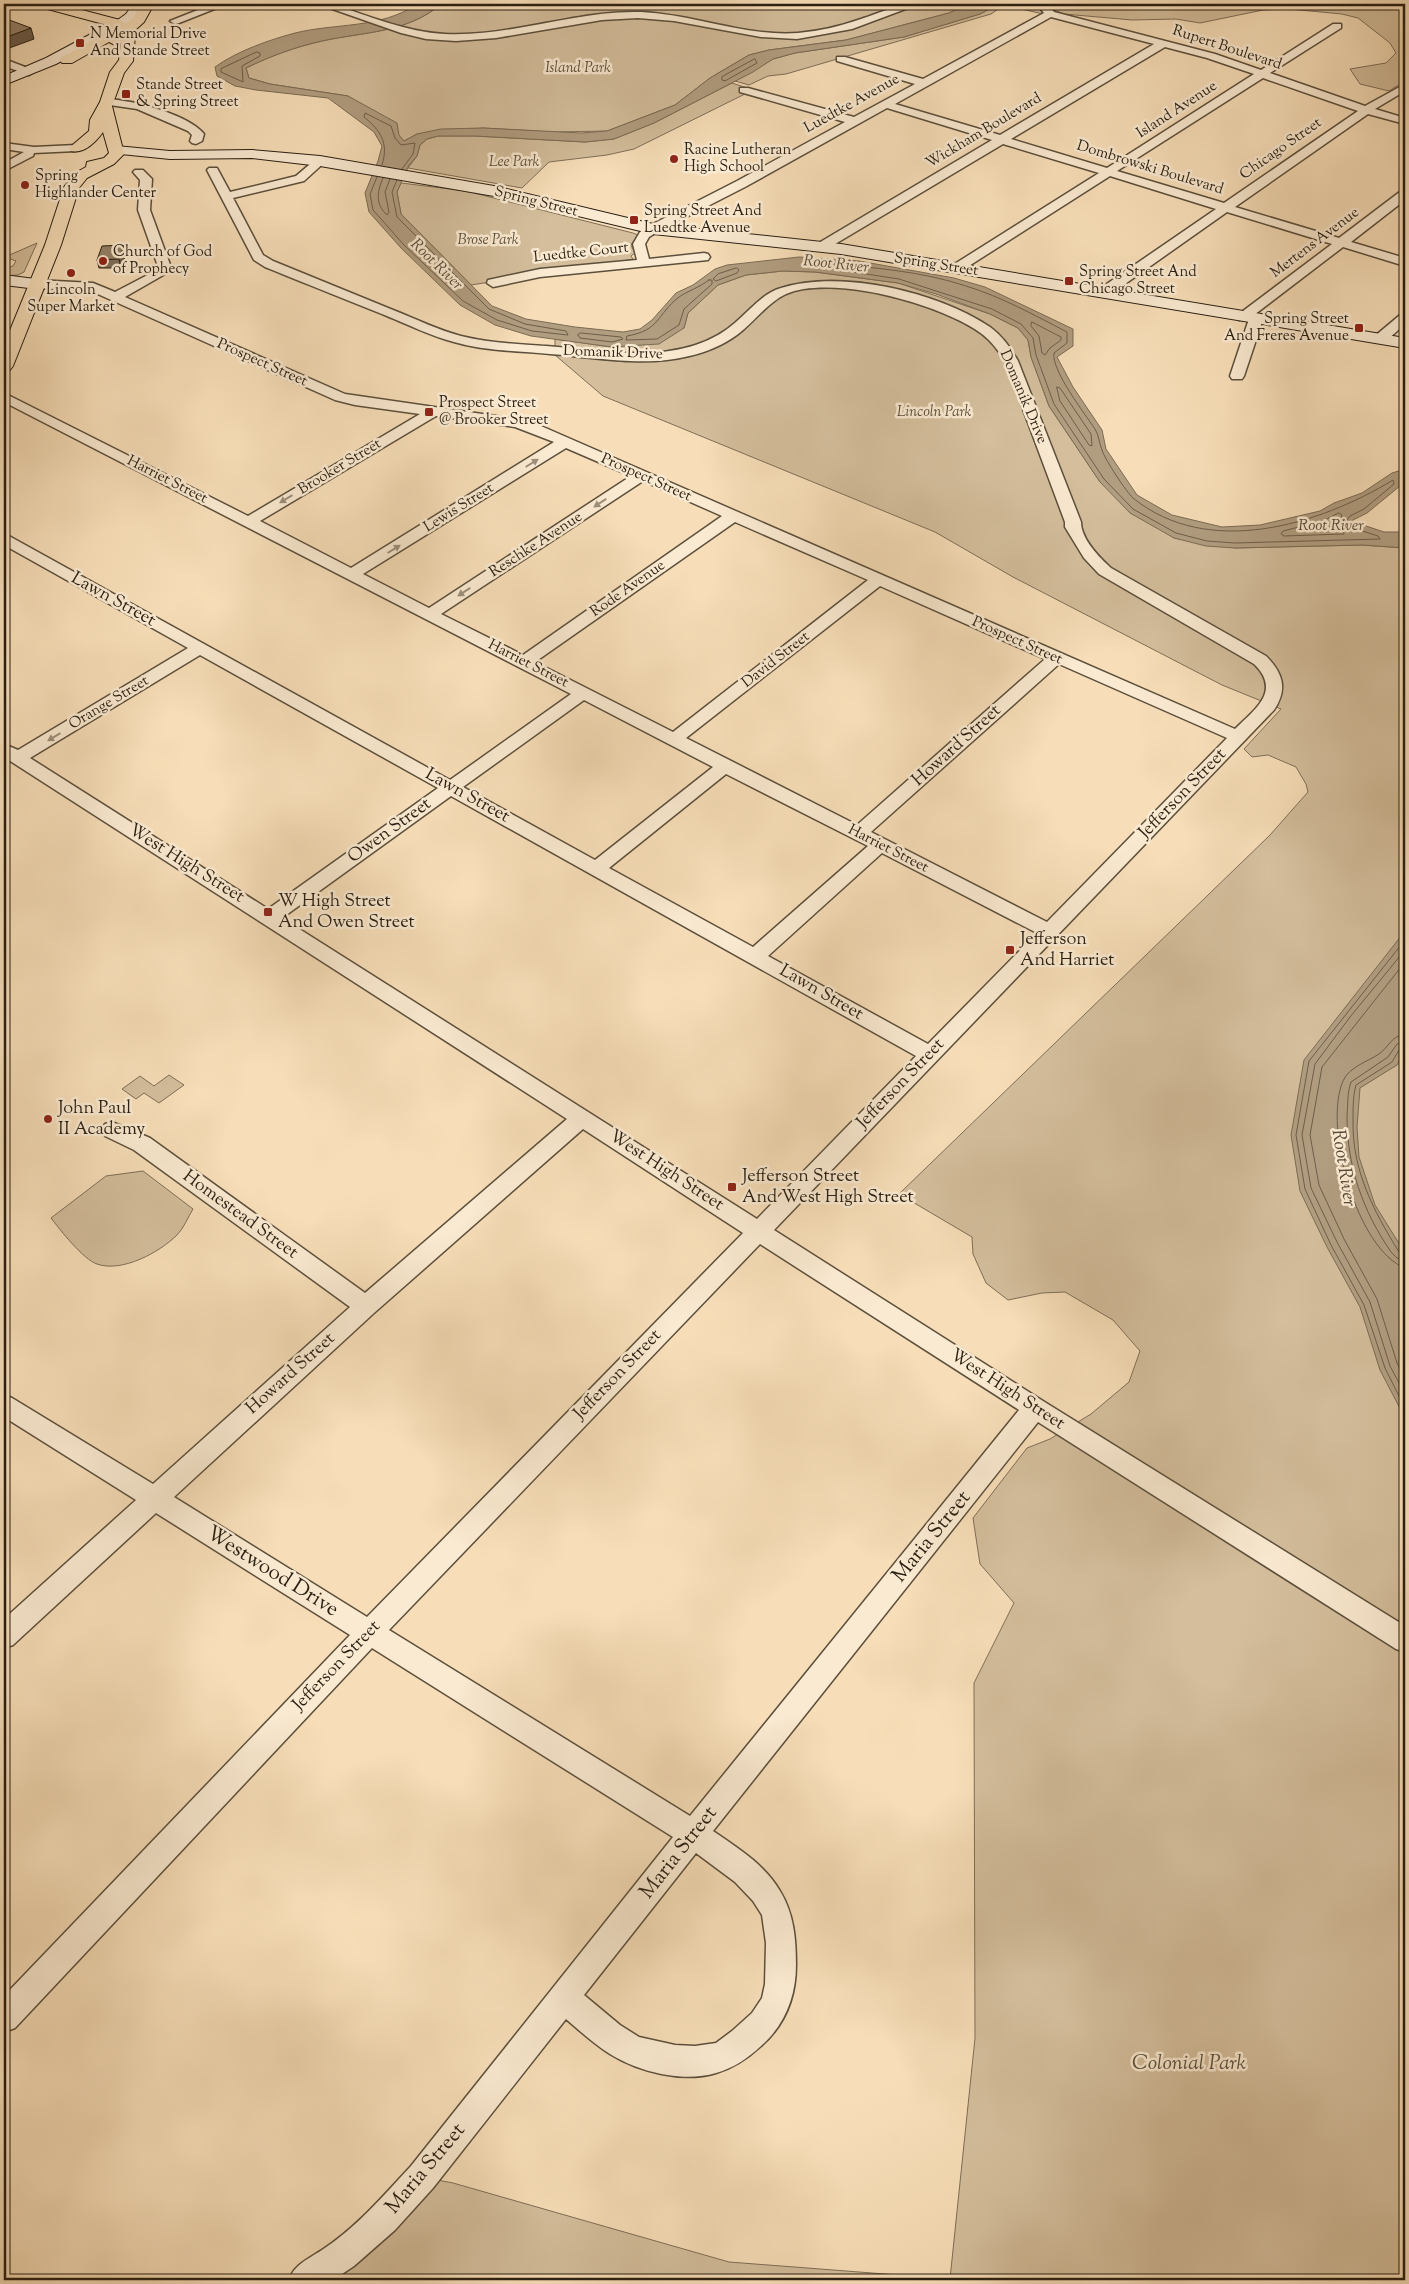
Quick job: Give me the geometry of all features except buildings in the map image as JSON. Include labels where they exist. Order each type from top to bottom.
[{"type":"main road","points":[[45,4],[66,11],[100,18],[121,17],[141,5],[143,14],[118,33],[67,60]]},
{"type":"main road","points":[[72,187],[65,178],[68,165],[66,154],[92,136],[96,131],[97,120],[106,104],[117,72],[126,62],[128,49],[154,17],[155,4]]},
{"type":"main road","points":[[66,11],[72,16],[118,33]]},
{"type":"main road","points":[[100,18],[118,33],[128,49]]},
{"type":"main road","points":[[29,72],[118,33],[146,26]]},
{"type":"main road","points":[[117,72],[112,60],[118,33]]},
{"type":"main road","points":[[4,81],[67,60],[99,53],[108,54]]},
{"type":"main road","points":[[4,366],[53,245],[72,187],[82,175],[116,156],[106,104]]},
{"type":"main road","points":[[76,148],[100,144],[116,150]]},
{"type":"main road","name":"Spring Street","points":[[116,150],[170,155]]},
{"type":"main road","name":"Spring Street","points":[[105,162],[170,155],[252,154],[356,166],[513,195],[653,229],[821,247],[957,268],[1405,344]]},
{"type":"main road","points":[[68,165],[90,165],[105,162]]},
{"type":"main road","points":[[683,213],[694,227],[716,237]]},
{"type":"main road","points":[[4,280],[37,284]]},
{"type":"main road","points":[[4,286],[37,284]]},
{"type":"street","points":[[175,21],[222,4]]},
{"type":"street","points":[[323,4],[406,31],[439,36],[494,36],[604,18],[637,15],[675,18],[749,32],[795,35],[830,31],[914,4]]},
{"type":"street","points":[[1042,4],[1050,14]]},
{"type":"street","name":"Rupert Boulevard","points":[[1050,14],[1211,56],[1366,110],[1405,121]]},
{"type":"street","name":"Luedtke Avenue","points":[[644,263],[638,244],[644,235],[653,229],[1050,14]]},
{"type":"street","name":"Island Avenue","points":[[957,268],[1337,26]]},
{"type":"street","name":"Wickham Boulevard","points":[[821,247],[999,139],[1164,43]]},
{"type":"street","points":[[841,58],[924,83]]},
{"type":"street","points":[[4,62],[29,72]]},
{"type":"street","name":"Chicago Street","points":[[1103,293],[1366,110],[1405,87]]},
{"type":"street","points":[[744,90],[854,121]]},
{"type":"street","points":[[106,104],[126,102],[141,106],[192,129],[198,134],[196,141]]},
{"type":"street","name":"Dombrowski Boulevard","points":[[884,104],[1405,262]]},
{"type":"street","points":[[4,147],[34,150],[76,148]]},
{"type":"street","points":[[4,147],[68,165]]},
{"type":"street","points":[[4,168],[29,154]]},
{"type":"street","points":[[227,196],[300,179],[320,161]]},
{"type":"street","name":"Domanik Drive","points":[[213,170],[258,257],[269,264],[447,336],[474,343],[626,356],[679,354],[716,342],[731,333],[771,298],[784,290],[829,284],[851,286],[903,296],[955,312],[976,323],[1003,346],[1010,360],[1073,522],[1073,527],[1096,564],[1128,586],[1250,653],[1273,673],[1276,689],[1274,698],[1238,737]]},
{"type":"street","points":[[115,297],[166,270],[144,210],[146,179],[139,172]]},
{"type":"street","name":"Mertens Avenue","points":[[1250,318],[1405,194]]},
{"type":"street","name":"Luedtke Court","points":[[493,283],[540,273],[704,257]]},
{"type":"street","name":"Prospect Street","points":[[37,284],[88,286],[340,397],[516,423],[565,442],[1238,737]]},
{"type":"street","points":[[1237,376],[1250,318]]},
{"type":"street","points":[[1380,339],[1405,318]]},
{"type":"street","name":"Harriet Street","points":[[4,397],[1051,932]]},
{"type":"street","name":"Brooker Street","points":[[248,522],[433,412]]},
{"type":"street","name":"Lewis Street","points":[[353,574],[565,442]]},
{"type":"street","name":"Reschke Avenue","points":[[430,614],[641,476]]},
{"type":"street","name":"Rode Avenue","points":[[524,662],[733,516]]},
{"type":"street","name":"Lawn Street","points":[[4,539],[929,1054]]},
{"type":"street","name":"David Street","points":[[674,739],[878,580]]},
{"type":"street","name":"Orange Street","points":[[11,753],[200,648]]},
{"type":"street","name":"Howard Street","points":[[858,834],[1056,658]]},
{"type":"street","name":"Owen Street","points":[[270,917],[583,693]]},
{"type":"street","name":"Jefferson Street","points":[[4,2017],[369,1633],[929,1054],[1051,932],[1238,737]]},
{"type":"street","name":"West High Street","points":[[11,753],[1036,1408],[1405,1640]]},
{"type":"street","points":[[596,869],[726,765]]},
{"type":"street","points":[[756,956],[880,845]]},
{"type":"street","name":"Howard Street","points":[[4,1636],[366,1306],[582,1118]]},
{"type":"street","name":"Homestead Street","points":[[112,1130],[142,1144],[366,1306]]},
{"type":"street","name":"Westwood Drive","points":[[4,1405],[693,1834],[740,1868],[754,1881],[771,1902],[779,1928],[782,1977],[776,2003],[768,2019],[734,2050],[714,2059],[663,2058],[636,2052],[608,2034],[564,1998]]},
{"type":"street","name":"Maria Street","points":[[305,2280],[343,2255],[384,2218],[422,2177],[693,1834],[1036,1408]]},
{"type":"green space","name":"Island Park","points":[[441,4],[655,4],[708,7],[762,4],[969,4],[949,13],[846,40],[769,50],[749,55],[710,78],[675,105],[607,131],[553,132],[483,128],[417,134],[404,141],[366,107],[348,96],[270,84],[249,78],[246,68],[273,56],[322,41],[399,26],[428,14]]},
{"type":"green space","points":[[999,4],[1036,4],[1043,14],[1004,5],[991,14],[786,74],[768,76],[749,85],[735,81],[773,59],[795,53],[904,37],[980,14]]},
{"type":"green space","points":[[1049,4],[1375,4],[1405,7],[1405,81],[1389,91],[1360,84],[1350,69],[1386,63],[1396,53],[1390,43],[1358,18],[1342,14],[1289,9],[1263,10],[1200,23],[1176,19],[1132,20],[1064,14],[1054,10]]},
{"type":"green space","name":"Lee Park","points":[[732,83],[753,90],[634,149],[607,155],[549,162],[522,188],[408,168],[417,156],[420,145],[427,139],[438,136],[475,136],[585,142],[614,139],[654,123]]},
{"type":"green space","name":"Brose Park","points":[[401,183],[466,191],[633,233],[638,235],[631,245],[635,253],[631,256],[633,259],[624,261],[471,285],[401,214],[397,192]]},
{"type":"green space","points":[[37,243],[24,272],[18,275],[4,276],[4,269],[13,266],[16,261],[5,257]]},
{"type":"green space","name":"Colonial Park","points":[[783,271],[815,272],[898,283],[990,314],[1018,328],[1028,340],[1031,357],[1049,406],[1100,482],[1154,525],[1174,538],[1235,548],[1362,545],[1405,548],[1405,2280],[305,2280],[343,2255],[422,2177],[453,2183],[729,2262],[950,2279],[975,2038],[974,1683],[1014,1603],[980,1564],[973,1518],[1027,1448],[1050,1439],[1091,1414],[1129,1382],[1140,1351],[1113,1320],[1065,1292],[1042,1293],[1008,1300],[986,1283],[973,1254],[972,1237],[899,1194],[1270,835],[1308,792],[1306,784],[1296,767],[1268,755],[1252,757],[1244,749],[1281,709],[1222,685],[1013,577],[935,532],[603,396],[555,355],[555,339],[612,347],[684,328],[688,313],[718,285],[746,275]]},
{"type":"green space","points":[[169,1075],[184,1085],[159,1103],[144,1093],[136,1099],[122,1089],[140,1076],[154,1086]]},
{"type":"green space","points":[[143,1171],[193,1209],[177,1235],[151,1254],[118,1266],[97,1264],[86,1257],[73,1244],[51,1218],[106,1176]]},
{"type":"water","name":"Root River","points":[[417,4],[441,4],[428,14],[399,26],[322,41],[274,56],[246,68],[249,78],[270,84],[348,96],[397,123],[399,135],[404,141],[417,134],[441,129],[483,128],[581,133],[607,131],[675,105],[710,78],[749,55],[769,50],[846,40],[949,13],[969,4],[999,4],[980,14],[904,37],[795,53],[773,59],[753,72],[654,123],[614,139],[585,142],[475,136],[438,136],[427,139],[420,145],[417,156],[409,165],[397,192],[401,214],[492,306],[526,319],[575,327],[623,332],[640,329],[652,320],[676,293],[693,285],[715,269],[727,265],[799,257],[859,261],[954,278],[985,287],[1073,329],[1073,346],[1057,357],[1073,387],[1102,430],[1106,449],[1137,495],[1172,515],[1222,527],[1260,525],[1320,511],[1334,503],[1362,493],[1392,473],[1405,469],[1405,485],[1400,486],[1367,513],[1351,521],[1384,532],[1405,532],[1405,548],[1362,545],[1235,548],[1206,546],[1174,538],[1130,513],[1100,482],[1049,406],[1031,357],[1028,340],[1018,328],[990,314],[936,294],[898,283],[815,272],[783,271],[746,275],[718,285],[688,313],[684,328],[659,344],[612,347],[531,336],[495,325],[460,305],[401,248],[369,212],[365,193],[382,146],[374,132],[328,98],[235,86],[217,76],[215,67],[243,51],[264,43],[310,30],[373,22],[403,12]]},
{"type":"water","name":"Root River","points":[[1405,931],[1405,1049],[1397,1065],[1360,1088],[1357,1127],[1359,1157],[1375,1205],[1405,1253],[1405,1418],[1380,1370],[1360,1307],[1327,1247],[1300,1191],[1291,1135],[1304,1060]]},
{"type":"place","name":"N Memorial Drive And Stande Street","points":[[80,43]]},
{"type":"place","name":"Stande Street & Spring Street","points":[[126,94]]},
{"type":"place","name":"Racine Lutheran High School","points":[[674,159]]},
{"type":"place","name":"Spring Highlander Center","points":[[25,185]]},
{"type":"place","name":"Spring Street And Luedtke Avenue","points":[[634,220]]},
{"type":"place","name":"Church of God of Prophecy","points":[[103,261]]},
{"type":"place","name":"Lincoln Super Market","points":[[71,273]]},
{"type":"place","name":"Spring Street And Chicago Street","points":[[1069,281]]},
{"type":"place","name":"Spring Street And Freres Avenue","points":[[1359,328]]},
{"type":"place","name":"Prospect Street @ Brooker Street","points":[[429,412]]},
{"type":"place","name":"W High Street And Owen Street","points":[[268,912]]},
{"type":"place","name":"Jefferson And Harriet","points":[[1010,950]]},
{"type":"place","name":"John Paul II Academy","points":[[48,1119]]},
{"type":"place","name":"Jefferson Street And West High Street","points":[[732,1187]]},
{"type":"park label","name":"Lincoln Park","points":[[934,412]]}]
